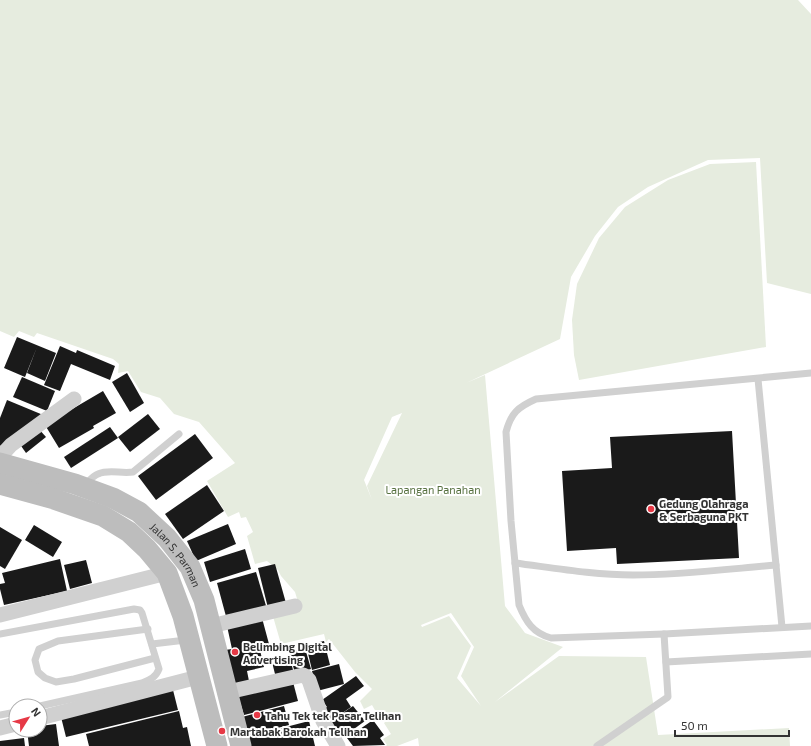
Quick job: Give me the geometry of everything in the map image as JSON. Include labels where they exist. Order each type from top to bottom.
[{"type":"main road","name":"Jalan S. Parman","points":[[0,463],[82,487],[112,498],[139,512],[167,538],[190,567],[204,600],[241,746]]},
{"type":"main road","name":"Jalan S. Parman","points":[[0,484],[54,499],[103,516],[129,532],[147,549],[167,573],[183,616],[217,746]]},
{"type":"main road","points":[[190,647],[217,648]]},
{"type":"street","points":[[0,457],[11,445],[74,399]]},
{"type":"street","points":[[0,615],[167,573]]},
{"type":"street","points":[[211,626],[296,606]]},
{"type":"street","points":[[228,692],[303,675],[306,676],[309,680],[323,722],[338,746]]},
{"type":"street","points":[[48,716],[198,677]]},
{"type":"lane","points":[[811,373],[536,400],[525,404],[516,411],[509,420],[506,432],[510,521],[519,605],[524,617],[531,627],[541,635],[551,638],[664,634],[811,626]]},
{"type":"lane","points":[[758,379],[782,628]]},
{"type":"lane","points":[[82,487],[97,474],[110,471],[125,473],[133,472],[179,434]]},
{"type":"lane","points":[[515,563],[633,575],[776,566]]},
{"type":"lane","points":[[0,634],[134,609],[140,610],[148,629],[152,644],[158,669],[157,674],[153,678],[142,683],[48,704]]},
{"type":"lane","points":[[148,629],[58,641],[39,649],[35,660],[38,672],[45,678],[56,682],[74,679],[155,658]]},
{"type":"lane","points":[[597,746],[668,696],[664,634]]},
{"type":"lane","points":[[152,644],[190,647]]},
{"type":"lane","points":[[666,662],[811,654]]},
{"type":"green space","name":"Lapangan Panahan","points":[[0,0],[798,0],[811,14],[811,294],[767,283],[760,158],[708,160],[648,187],[618,207],[595,236],[571,277],[560,339],[466,383],[485,375],[505,606],[525,633],[563,647],[495,702],[559,656],[646,657],[658,735],[789,728],[790,746],[419,746],[418,738],[397,746],[386,746],[387,745],[383,739],[391,734],[384,723],[387,720],[380,710],[376,712],[372,705],[364,709],[360,701],[372,689],[355,672],[329,639],[326,642],[324,634],[281,644],[272,613],[299,605],[295,592],[281,576],[278,570],[267,561],[255,564],[247,536],[253,532],[246,517],[241,518],[239,512],[228,517],[207,481],[235,463],[199,422],[174,414],[160,398],[141,392],[128,371],[118,373],[119,364],[113,359],[37,333],[34,337],[19,331],[14,337],[0,331]],"holes":[[[402,413],[367,486],[372,500],[364,480],[392,417]],[[451,613],[474,647],[461,676],[481,706],[457,678],[471,646],[449,616],[422,627],[421,625]]]},
{"type":"green space","points":[[756,162],[766,347],[579,380],[574,355],[572,320],[577,284],[599,238],[625,207],[668,180],[710,164]]},
{"type":"building","points":[[17,337],[56,353],[45,381],[27,373],[37,347],[25,377],[4,368]]},
{"type":"building","points":[[60,346],[76,353],[77,350],[115,366],[110,380],[71,364],[60,391],[44,385]]},
{"type":"building","points":[[127,373],[144,403],[130,412],[112,382]]},
{"type":"building","points":[[22,377],[55,391],[47,411],[13,397]]},
{"type":"building","points":[[103,391],[116,413],[93,426],[94,428],[59,448],[45,425]]},
{"type":"building","points":[[7,400],[48,417],[0,446],[0,418]]},
{"type":"building","points":[[148,414],[160,429],[130,452],[118,437]]},
{"type":"building","points":[[110,427],[118,438],[71,468],[64,457]]},
{"type":"building","points":[[38,428],[46,437],[26,453],[19,443]]},
{"type":"building","name":"Gedung Olahraga & Serbaguna PKT","points":[[732,431],[739,558],[617,564],[616,548],[567,551],[562,471],[612,468],[610,437]]},
{"type":"building","points":[[195,434],[213,458],[156,500],[138,476]]},
{"type":"building","points":[[207,485],[224,511],[183,539],[165,514]]},
{"type":"building","points":[[228,524],[236,544],[196,561],[187,541]]},
{"type":"building","points":[[34,525],[62,542],[53,557],[25,540]]},
{"type":"building","points":[[0,527],[22,540],[5,569],[0,566]]},
{"type":"building","points":[[245,549],[251,569],[210,582],[204,562]]},
{"type":"building","points":[[60,559],[67,591],[4,605],[0,589],[0,584],[5,583],[2,573]]},
{"type":"building","points":[[86,560],[92,583],[70,589],[64,565]]},
{"type":"building","points":[[275,564],[286,603],[268,608],[258,568]]},
{"type":"building","points":[[256,572],[267,609],[227,620],[217,583]]},
{"type":"building","points":[[262,618],[269,644],[259,646],[264,667],[247,671],[250,686],[234,689],[225,650],[232,649],[227,626]]},
{"type":"building","points":[[324,641],[330,665],[312,670],[306,645]]},
{"type":"building","points":[[305,648],[311,669],[295,673],[289,652]]},
{"type":"building","points":[[290,658],[294,674],[276,678],[272,662]]},
{"type":"building","points":[[339,664],[344,684],[317,691],[312,671]]},
{"type":"building","points":[[356,676],[364,686],[346,699],[351,707],[331,721],[323,709],[327,707],[322,700]]},
{"type":"building","points":[[293,682],[298,701],[244,715],[238,696]]},
{"type":"building","points":[[173,690],[178,710],[66,737],[61,717]]},
{"type":"building","points":[[284,706],[289,725],[246,736],[242,717]]},
{"type":"building","points":[[353,706],[365,721],[340,739],[328,723]]},
{"type":"building","points":[[179,711],[183,728],[187,727],[191,746],[89,746],[86,734]]},
{"type":"building","points":[[373,720],[384,735],[380,738],[385,745],[353,746],[347,738]]},
{"type":"building","points":[[309,721],[315,746],[249,746],[247,737]]},
{"type":"building","points":[[56,724],[59,746],[29,746],[28,738],[48,738],[48,725]]},
{"type":"building","points":[[24,738],[25,746],[0,746],[0,741]]},
{"type":"place","name":"Gedung Olahraga & Serbaguna PKT","points":[[651,509]]},
{"type":"place","name":"Belimbing Digital Advertising","points":[[235,652]]},
{"type":"place","name":"Tahu Tek tek Pasar Telihan","points":[[257,715]]},
{"type":"place","name":"Martabak Barokah Telihan","points":[[222,731]]}]
